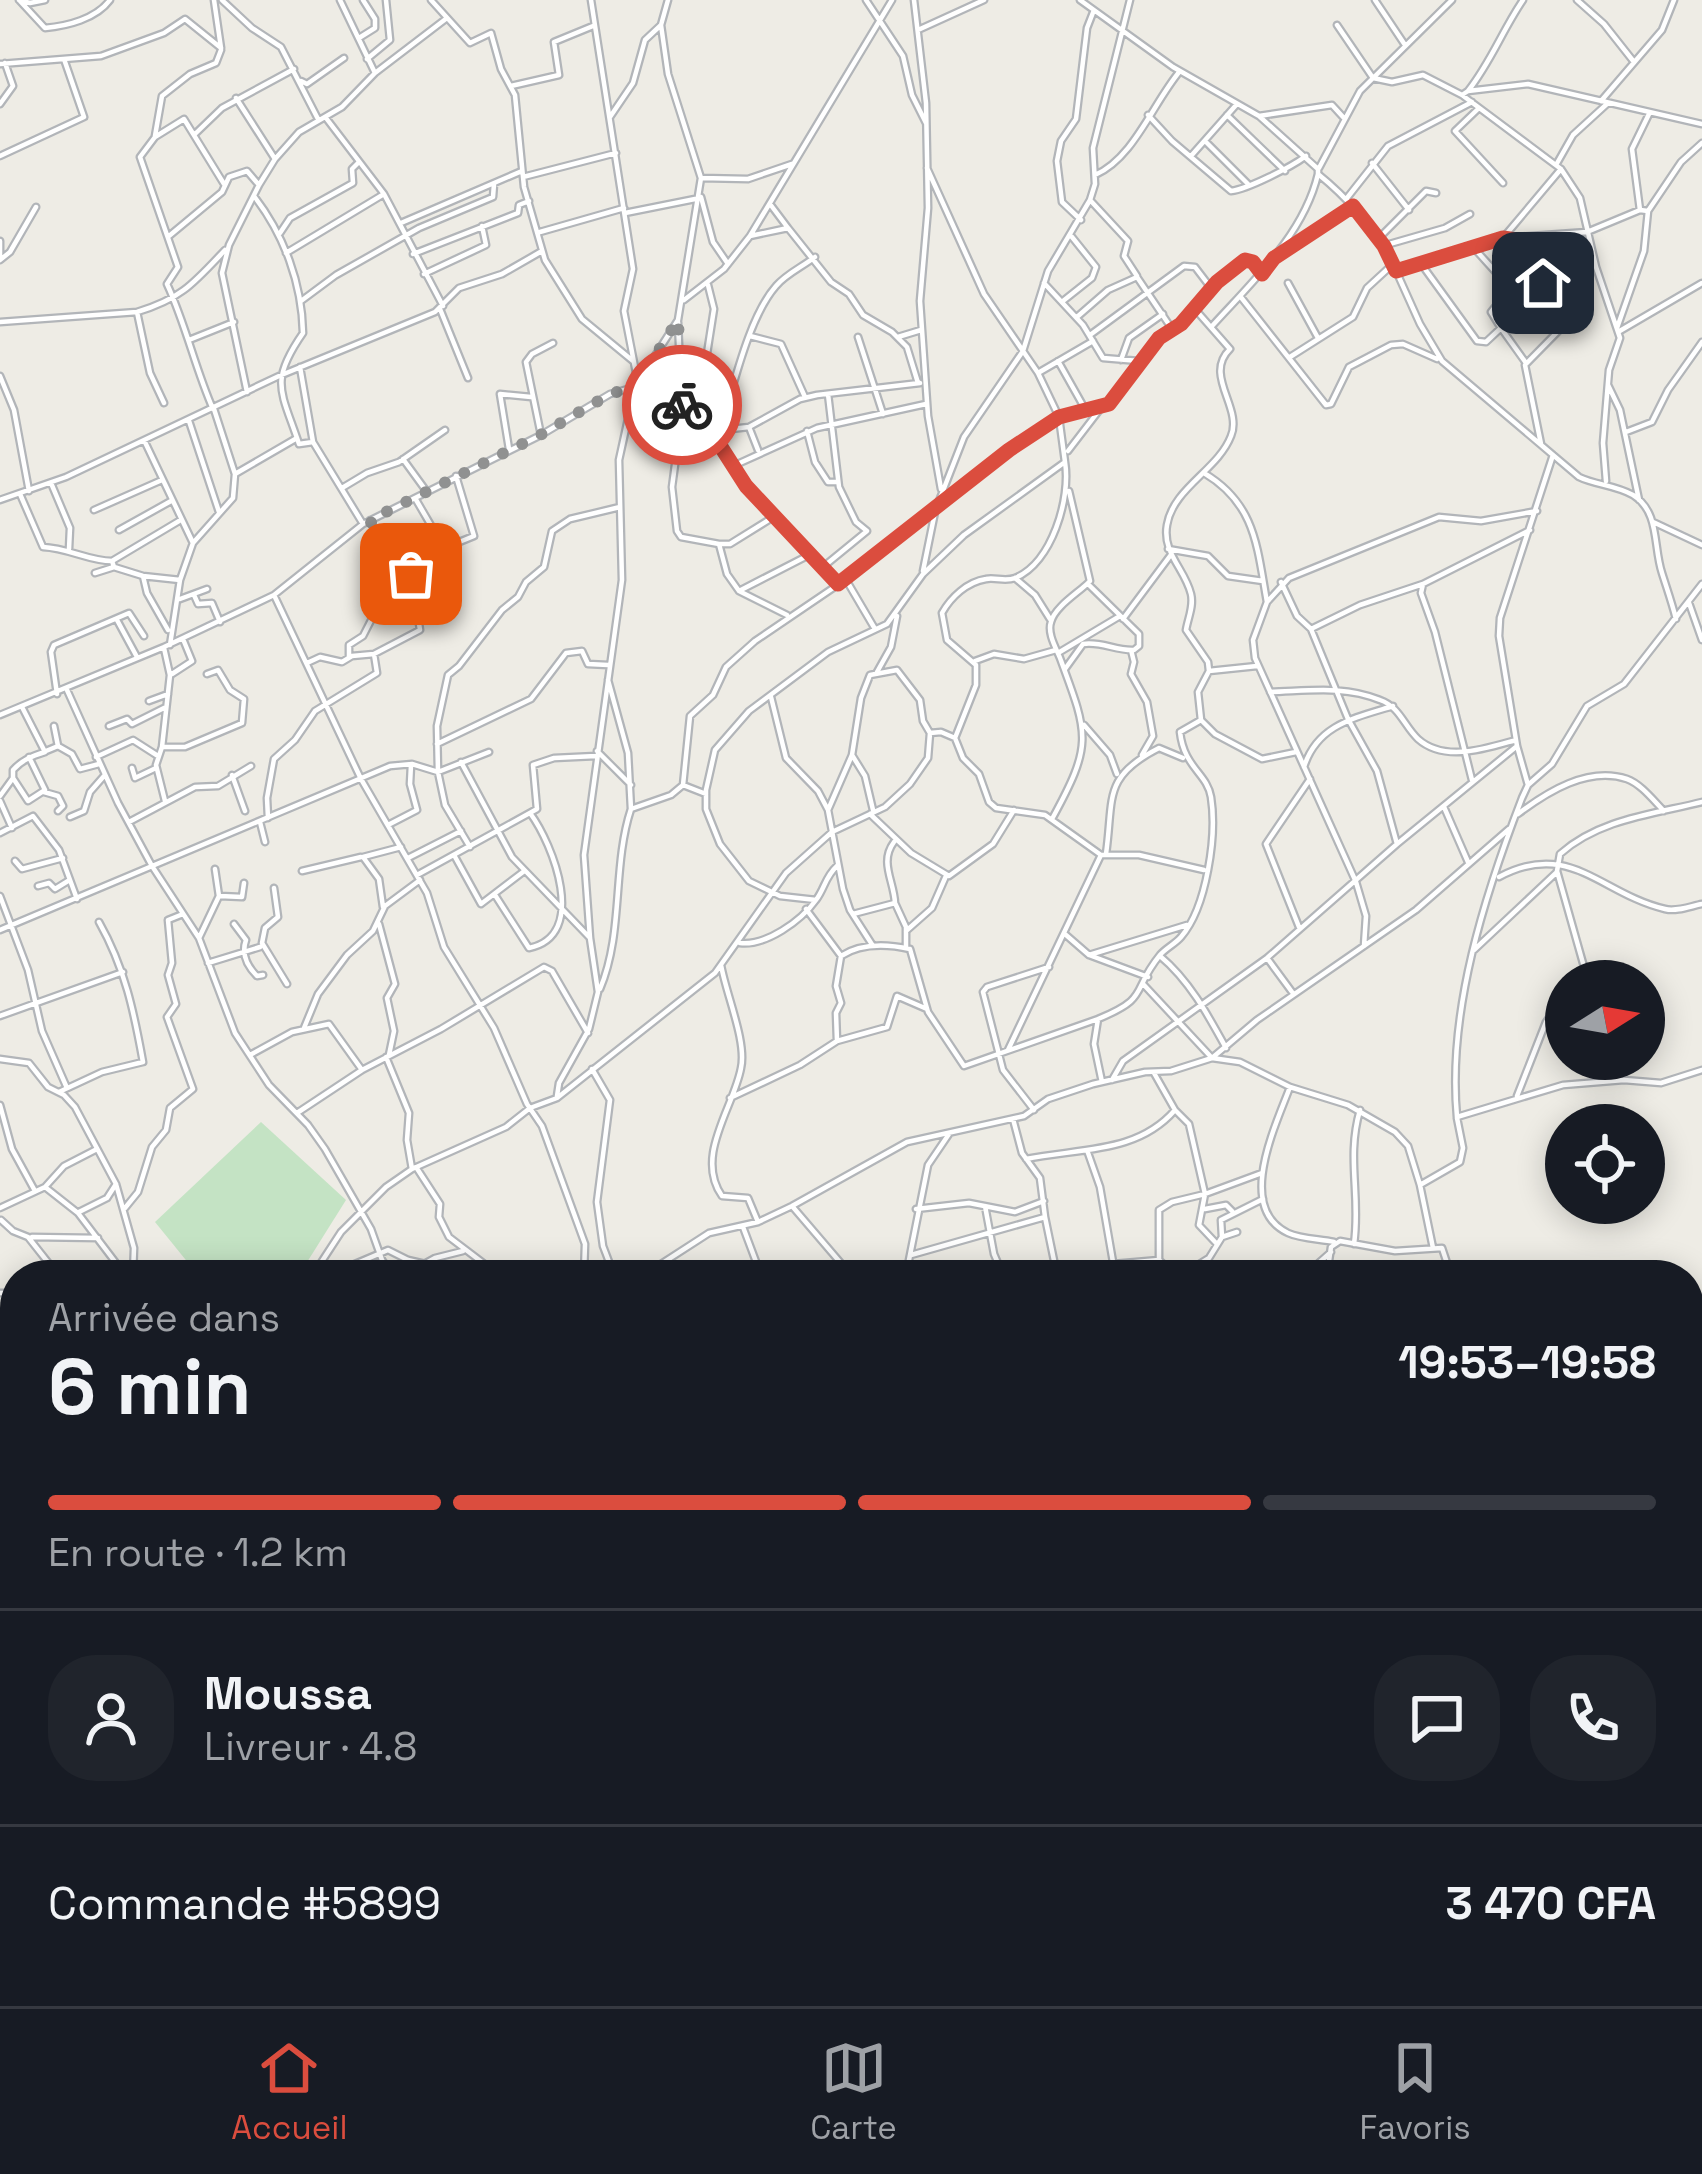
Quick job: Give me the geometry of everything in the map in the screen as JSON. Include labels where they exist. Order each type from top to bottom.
[{"type":"street","points":[[20,1],[45,0]]},
{"type":"street","points":[[20,1],[45,28],[86,18],[110,0]]},
{"type":"street","points":[[165,801],[156,768],[170,675],[167,646],[180,580],[193,543],[233,498],[235,474],[167,284],[178,267],[140,160],[155,137],[161,96],[190,74],[216,63],[221,50],[218,0]]},
{"type":"street","points":[[218,0],[280,47],[322,118],[384,194],[441,307],[468,378]]},
{"type":"street","points":[[340,0],[375,73]]},
{"type":"street","points":[[359,38],[374,28],[375,19],[363,0]]},
{"type":"street","points":[[368,59],[390,40],[386,0]]},
{"type":"street","points":[[431,0],[470,43],[491,33],[519,113],[522,174],[542,251],[582,319],[633,361]]},
{"type":"street","points":[[591,0],[633,277],[624,311],[637,385]]},
{"type":"street","points":[[668,0],[662,25],[672,90],[700,178],[678,320],[682,413],[672,487],[674,524],[681,536],[730,544],[775,516]]},
{"type":"street","points":[[866,0],[903,56],[912,95],[926,124]]},
{"type":"street","points":[[682,301],[708,285],[750,236],[892,0]]},
{"type":"street","points":[[914,0],[926,124],[928,208],[920,302],[922,383]]},
{"type":"street","points":[[918,30],[984,0]]},
{"type":"street","points":[[1081,0],[1180,71],[1258,116],[1307,156],[1384,246],[1442,362]]},
{"type":"street","points":[[923,574],[923,557],[942,493],[979,411],[1023,351],[1044,283],[1090,200],[1096,175],[1093,148],[1130,0]]},
{"type":"street","points":[[1375,0],[1405,45]]},
{"type":"street","points":[[1212,326],[1274,258],[1310,198],[1343,118],[1373,78],[1451,0]]},
{"type":"street","points":[[1465,93],[1492,61],[1496,39],[1523,0]]},
{"type":"street","points":[[1577,0],[1604,24],[1634,63]]},
{"type":"street","points":[[1503,238],[1559,167],[1573,136],[1661,30],[1674,0]]},
{"type":"street","points":[[1081,220],[1062,202],[1057,160],[1060,141],[1076,119],[1087,28],[1094,10]]},
{"type":"street","points":[[247,392],[222,273],[229,245],[254,196],[274,159],[299,132],[346,104],[375,73],[447,18]]},
{"type":"street","points":[[0,104],[14,86],[2,64],[101,56],[164,33],[185,19],[221,50]]},
{"type":"street","points":[[610,118],[633,82],[645,40],[662,25]]},
{"type":"street","points":[[511,86],[559,75],[554,42],[593,26]]},
{"type":"street","points":[[1336,26],[1373,78],[1391,82],[1423,75],[1465,93],[1559,167],[1580,198],[1618,331]]},
{"type":"street","points":[[0,156],[84,117],[63,57]]},
{"type":"street","points":[[301,81],[307,84],[344,58]]},
{"type":"street","points":[[195,134],[236,98],[294,70]]},
{"type":"street","points":[[1096,175],[1124,152],[1180,71]]},
{"type":"street","points":[[1465,93],[1528,84],[1702,124]]},
{"type":"street","points":[[236,98],[274,159]]},
{"type":"street","points":[[1347,198],[1372,163],[1408,133],[1472,102]]},
{"type":"street","points":[[1191,156],[1237,104]]},
{"type":"street","points":[[1258,116],[1332,105],[1343,118]]},
{"type":"street","points":[[1479,108],[1455,131],[1503,183]]},
{"type":"street","points":[[1606,483],[1608,385],[1624,298],[1641,263],[1644,210],[1632,149],[1648,114]]},
{"type":"street","points":[[1148,115],[1232,191],[1285,171],[1307,156]]},
{"type":"street","points":[[1227,115],[1285,171]]},
{"type":"street","points":[[155,137],[184,119],[224,184]]},
{"type":"street","points":[[1204,140],[1248,184]]},
{"type":"street","points":[[1290,357],[1353,317],[1367,288],[1395,267],[1422,265],[1503,238],[1587,232],[1644,210],[1702,143]]},
{"type":"street","points":[[398,224],[522,174],[616,153]]},
{"type":"street","points":[[280,233],[286,220],[353,183],[352,169],[360,161]]},
{"type":"street","points":[[1372,163],[1409,210]]},
{"type":"street","points":[[700,178],[748,179],[792,164]]},
{"type":"street","points":[[927,168],[984,294],[1038,373],[1059,417],[1067,487],[1088,584],[1140,640],[1131,650],[1131,674],[1147,702],[1153,736],[1139,758]]},
{"type":"street","points":[[169,236],[222,192],[229,177],[245,171],[260,185]]},
{"type":"street","points":[[301,301],[336,275],[442,216],[493,196],[494,184]]},
{"type":"street","points":[[1378,239],[1426,191],[1436,193]]},
{"type":"street","points":[[286,253],[384,194]]},
{"type":"street","points":[[540,232],[699,195]]},
{"type":"street","points":[[699,195],[712,242],[728,264]]},
{"type":"street","points":[[254,196],[280,233],[301,301],[302,337],[288,353],[279,376],[297,438],[302,447],[313,442]]},
{"type":"street","points":[[1090,200],[1128,242],[1124,256],[1172,329]]},
{"type":"street","points":[[412,254],[518,212],[519,205],[529,201]]},
{"type":"street","points":[[769,203],[863,315],[898,337],[911,352],[922,383],[942,493]]},
{"type":"street","points":[[0,259],[10,253],[36,206]]},
{"type":"street","points":[[1274,258],[1353,206]]},
{"type":"street","points":[[1384,246],[1444,228],[1470,214]]},
{"type":"street","points":[[424,274],[486,245],[482,225]]},
{"type":"street","points":[[750,236],[788,228]]},
{"type":"street","points":[[1063,301],[1092,278],[1096,267],[1072,237]]},
{"type":"street","points":[[1422,265],[1478,341],[1486,341],[1544,285],[1516,240]]},
{"type":"street","points":[[0,242],[0,259]]},
{"type":"street","points":[[0,322],[136,312],[175,299],[229,245]]},
{"type":"street","points":[[1472,246],[1510,288],[1491,313],[1526,363],[1541,444]]},
{"type":"street","points":[[0,500],[51,483],[279,376],[441,307],[459,288],[502,274],[542,251]]},
{"type":"street","points":[[720,430],[750,336],[777,285],[814,257]]},
{"type":"street","points":[[816,900],[771,893],[748,881],[720,844],[711,827],[706,794],[716,750],[737,722],[828,652],[886,624],[923,574],[964,535],[1065,458],[1101,408],[1126,386],[1159,338],[1211,288],[1245,260],[1262,274]]},
{"type":"street","points":[[1038,373],[1190,265],[1211,288]]},
{"type":"street","points":[[1077,317],[1108,290],[1137,277]]},
{"type":"street","points":[[1044,283],[1077,317],[1103,358],[1142,361]]},
{"type":"street","points":[[1288,283],[1318,338]]},
{"type":"street","points":[[1618,331],[1702,283]]},
{"type":"street","points":[[708,285],[713,313],[698,411],[731,467],[838,584]]},
{"type":"street","points":[[1240,296],[1329,405],[1349,367],[1402,344],[1442,362],[1579,477],[1606,483],[1640,500]]},
{"type":"street","points":[[1193,308],[1230,349],[1222,360],[1222,386],[1233,423],[1233,434],[1171,513],[1166,528],[1170,552],[1192,599],[1186,630],[1208,662],[1198,692],[1201,720],[1215,734],[1262,759],[1298,751]]},
{"type":"street","points":[[1526,363],[1578,311]]},
{"type":"street","points":[[136,312],[150,374],[164,403]]},
{"type":"street","points":[[1121,360],[1131,335],[1163,314]]},
{"type":"street","points":[[598,992],[584,855],[622,580],[620,460],[637,385],[678,320]]},
{"type":"street","points":[[189,340],[234,322]]},
{"type":"street","points":[[898,337],[923,330]]},
{"type":"street","points":[[750,336],[781,344],[806,398]]},
{"type":"street","points":[[858,337],[883,414]]},
{"type":"street","points":[[1626,431],[1652,422],[1667,390],[1702,342]]},
{"type":"street","points":[[542,434],[527,360],[553,343]]},
{"type":"street","points":[[1058,361],[1086,411]]},
{"type":"street","points":[[300,367],[313,442],[381,545],[388,580],[363,636],[349,645],[349,657]]},
{"type":"street","points":[[0,376],[14,410],[29,490]]},
{"type":"street","points":[[711,431],[748,427],[806,398],[922,383]]},
{"type":"street","points":[[0,716],[274,595],[367,522],[542,434],[610,394],[637,385]]},
{"type":"street","points":[[1608,385],[1626,431],[1640,500],[1653,522],[1676,621]]},
{"type":"street","points":[[509,449],[500,394],[531,397]]},
{"type":"street","points":[[823,567],[867,531],[856,523],[839,482],[828,394]]},
{"type":"street","points":[[731,467],[808,431],[926,404]]},
{"type":"street","points":[[631,809],[671,795],[683,785],[690,716],[713,694],[726,667],[1059,417],[1101,408]]},
{"type":"street","points":[[682,413],[698,411]]},
{"type":"street","points":[[189,420],[219,512]]},
{"type":"street","points":[[748,427],[758,452]]},
{"type":"street","points":[[342,488],[403,459],[446,430]]},
{"type":"street","points":[[808,431],[819,473],[828,482],[839,482]]},
{"type":"street","points":[[235,474],[297,438]]},
{"type":"street","points":[[144,440],[193,543]]},
{"type":"street","points":[[1528,785],[1499,636],[1500,618],[1553,455]]},
{"type":"street","points":[[403,459],[427,492]]},
{"type":"street","points":[[1204,473],[1242,504],[1255,537],[1267,602]]},
{"type":"street","points":[[442,548],[474,536],[456,476]]},
{"type":"street","points":[[94,510],[162,480]]},
{"type":"street","points":[[51,483],[70,528],[69,549]]},
{"type":"street","points":[[1067,487],[1038,561],[1015,578],[985,579],[961,590],[944,608],[942,627],[947,640],[975,662],[976,686],[955,738],[963,758],[979,774],[988,802],[1052,818],[1103,854],[1139,855],[1206,870]]},
{"type":"street","points":[[20,494],[41,544],[69,549],[142,576],[180,580]]},
{"type":"street","points":[[416,498],[454,565]]},
{"type":"street","points":[[119,530],[171,501]]},
{"type":"street","points":[[470,847],[442,796],[438,772],[441,693],[448,675],[544,567],[552,531],[571,519],[620,507]]},
{"type":"street","points":[[1364,946],[1366,916],[1356,882],[1258,666],[1253,640],[1267,602],[1281,582],[1439,517],[1481,521],[1537,511]]},
{"type":"street","points":[[95,573],[180,520]]},
{"type":"street","points":[[1653,522],[1702,544]]},
{"type":"street","points":[[1311,629],[1360,605],[1423,584],[1530,530]]},
{"type":"street","points":[[719,544],[727,574],[739,591],[788,616]]},
{"type":"street","points":[[1170,552],[1208,556],[1228,576],[1263,581]]},
{"type":"street","points":[[975,662],[994,654],[1024,659],[1057,651],[1122,617],[1170,552]]},
{"type":"street","points":[[739,591],[811,554]]},
{"type":"street","points":[[307,663],[320,657],[342,662],[374,653],[421,628],[411,572],[388,580]]},
{"type":"street","points":[[142,576],[170,633]]},
{"type":"street","points":[[845,578],[875,629]]},
{"type":"street","points":[[1015,578],[1051,620],[1084,725],[1110,755],[1118,776]]},
{"type":"street","points":[[1281,582],[1297,616],[1311,629],[1348,719],[1377,771],[1397,844]]},
{"type":"street","points":[[1051,620],[1088,584]]},
{"type":"street","points":[[1423,584],[1421,592],[1473,784]]},
{"type":"street","points":[[1420,1185],[1460,1162],[1463,1148],[1454,1068],[1478,921],[1528,785],[1552,764],[1587,706],[1624,684],[1702,584]]},
{"type":"street","points":[[179,599],[207,589]]},
{"type":"street","points":[[194,595],[198,604],[212,603],[220,622]]},
{"type":"street","points":[[274,595],[361,779],[418,878],[444,947],[494,1028],[542,1126],[585,1244],[584,1260]]},
{"type":"street","points":[[1689,603],[1702,640]]},
{"type":"street","points":[[876,673],[891,647],[898,610]]},
{"type":"street","points":[[57,694],[54,645],[130,613],[144,636]]},
{"type":"street","points":[[117,620],[137,658]]},
{"type":"street","points":[[170,675],[192,661],[183,639]]},
{"type":"street","points":[[1064,671],[1083,644],[1131,650]]},
{"type":"street","points":[[437,744],[531,699],[566,653],[582,651],[589,664],[608,665]]},
{"type":"street","points":[[268,818],[266,798],[273,762],[295,740],[310,715],[377,673],[374,653]]},
{"type":"street","points":[[1209,670],[1258,666]]},
{"type":"street","points":[[161,747],[185,747],[242,723],[244,699],[230,690],[218,670],[207,674]]},
{"type":"street","points":[[324,1260],[360,1211],[414,1168],[506,1127],[530,1108],[557,1098],[670,1011],[721,965],[786,872],[832,832],[892,801],[920,772],[931,748],[922,706],[897,670],[866,679],[852,755],[828,810]]},
{"type":"street","points":[[557,1098],[559,1083],[588,1033],[613,937],[620,856],[631,809],[628,753],[607,676]]},
{"type":"street","points":[[1269,692],[1335,689],[1377,698],[1393,706],[1425,743],[1465,754],[1517,743]]},
{"type":"street","points":[[67,690],[104,776],[152,866],[199,938],[230,1022],[269,1085],[325,1149],[384,1260]]},
{"type":"street","points":[[148,700],[168,694]]},
{"type":"street","points":[[770,696],[786,758],[818,790],[828,810],[837,866],[853,914],[873,946]]},
{"type":"street","points":[[1304,767],[1313,745],[1348,719],[1393,706]]},
{"type":"street","points":[[22,707],[45,752]]},
{"type":"street","points":[[109,726],[128,719],[132,724],[166,707]]},
{"type":"street","points":[[1186,759],[1180,732],[1201,720]]},
{"type":"street","points":[[1052,818],[1075,773],[1084,725]]},
{"type":"street","points":[[54,726],[58,746],[72,754],[78,768],[134,740],[158,756]]},
{"type":"street","points":[[930,733],[955,738]]},
{"type":"street","points":[[1112,1080],[1123,1061],[1267,958],[1517,743]]},
{"type":"street","points":[[12,828],[0,799],[14,770],[58,746]]},
{"type":"street","points":[[841,956],[873,946],[906,948],[914,956],[927,1009],[960,1065],[997,1054],[1099,1019],[1131,1004],[1160,956],[1182,937],[1204,891],[1213,844],[1211,796],[1186,759],[1160,748],[1118,776],[1103,854],[1008,1050]]},
{"type":"street","points":[[0,930],[396,764],[438,772],[489,752]]},
{"type":"street","points":[[383,910],[418,878],[539,806],[533,765],[596,754],[631,785]]},
{"type":"street","points":[[852,755],[865,776],[872,813],[895,839],[946,876]]},
{"type":"street","points":[[29,758],[44,792]]},
{"type":"street","points":[[461,762],[524,872],[590,938]]},
{"type":"street","points":[[388,825],[416,810],[410,784],[412,764]]},
{"type":"street","points":[[130,823],[165,801],[200,785],[218,787],[251,766]]},
{"type":"street","points":[[132,768],[135,778],[156,768]]},
{"type":"street","points":[[232,775],[244,811]]},
{"type":"street","points":[[70,817],[84,811],[90,792],[104,776]]},
{"type":"street","points":[[13,778],[28,801],[44,792],[58,796],[64,806],[58,811]]},
{"type":"street","points":[[1514,818],[1561,784],[1616,778],[1636,784],[1664,812]]},
{"type":"street","points":[[1300,930],[1266,844],[1310,779]]},
{"type":"street","points":[[683,785],[706,794]]},
{"type":"street","points":[[1580,960],[1557,872],[1557,862],[1567,848],[1590,832],[1702,802]]},
{"type":"street","points":[[1444,807],[1468,863]]},
{"type":"street","points":[[906,931],[932,908],[946,876],[981,856],[1014,810]]},
{"type":"street","points":[[495,895],[529,948],[548,939],[562,910],[562,888],[554,858],[530,812]]},
{"type":"street","points":[[0,833],[33,816],[63,858],[77,898]]},
{"type":"street","points":[[260,822],[265,842]]},
{"type":"street","points":[[667,1260],[712,1231],[758,1222],[792,1206],[902,1144],[1013,1119],[1048,1099],[1102,1082],[1171,1071],[1212,1058],[1294,994],[1416,910],[1509,829]]},
{"type":"street","points":[[408,858],[460,831]]},
{"type":"street","points":[[895,839],[886,861],[906,931],[906,948]]},
{"type":"street","points":[[302,872],[401,848]]},
{"type":"street","points":[[454,855],[480,903],[524,872]]},
{"type":"street","points":[[363,857],[379,879],[384,896],[379,924],[395,984],[387,998],[394,1031],[388,1056],[410,1113],[407,1141],[414,1168],[440,1204],[444,1230],[477,1260]]},
{"type":"street","points":[[15,861],[22,869],[63,858]]},
{"type":"street","points":[[1496,878],[1534,862],[1557,862],[1667,910],[1702,904]]},
{"type":"street","points":[[738,942],[760,943],[806,909],[837,866]]},
{"type":"street","points":[[199,938],[219,896],[215,869]]},
{"type":"street","points":[[1474,950],[1557,872]]},
{"type":"street","points":[[38,886],[49,883],[55,889],[69,880]]},
{"type":"street","points":[[219,896],[242,897],[244,883]]},
{"type":"street","points":[[274,888],[278,917],[265,928],[262,946],[287,984]]},
{"type":"street","points":[[0,896],[13,924],[42,1031],[67,1088]]},
{"type":"street","points":[[853,914],[895,903]]},
{"type":"street","points":[[806,909],[841,956],[837,1041]]},
{"type":"street","points":[[125,1208],[138,1192],[152,1147],[166,1130],[170,1108],[193,1089],[167,1017],[176,1006],[168,975],[172,964],[168,920],[184,914]]},
{"type":"street","points":[[59,1092],[102,1072],[143,1062],[141,1034],[123,972],[99,922]]},
{"type":"street","points":[[234,924],[246,940],[244,954],[254,974],[263,974]]},
{"type":"street","points":[[304,1028],[326,983],[351,949],[379,924]]},
{"type":"street","points":[[1089,955],[1188,924]]},
{"type":"street","points":[[1066,935],[1089,955],[1148,977]]},
{"type":"street","points":[[208,963],[262,946]]},
{"type":"street","points":[[1160,956],[1200,1004],[1226,1048]]},
{"type":"street","points":[[1267,958],[1294,994]]},
{"type":"street","points":[[721,965],[742,1050],[741,1068],[715,1139],[716,1189],[722,1196],[748,1198],[758,1222]]},
{"type":"street","points":[[297,1113],[362,1070],[550,967],[588,1033]]},
{"type":"street","points":[[1034,1110],[1011,1084],[997,1054],[984,988],[1050,967]]},
{"type":"street","points":[[0,1016],[123,972]]},
{"type":"street","points":[[1144,985],[1212,1058],[1240,1062],[1290,1087],[1360,1110],[1395,1132],[1408,1146],[1433,1248]]},
{"type":"street","points":[[730,1098],[800,1065],[837,1041],[887,1027],[897,996],[927,1009]]},
{"type":"street","points":[[1099,1019],[1094,1044],[1102,1082]]},
{"type":"street","points":[[1516,1099],[1545,1025]]},
{"type":"street","points":[[250,1055],[304,1028],[333,1026],[362,1070]]},
{"type":"street","points":[[0,1059],[29,1063],[80,1114],[125,1208],[134,1260]]},
{"type":"street","points":[[592,1069],[610,1100],[597,1202],[608,1260]]},
{"type":"street","points":[[1456,1117],[1563,1085],[1661,1083],[1702,1070]]},
{"type":"street","points":[[1153,1072],[1174,1110],[1189,1124],[1205,1194],[1199,1225],[1219,1240]]},
{"type":"street","points":[[1290,1087],[1262,1174],[1268,1216],[1290,1234],[1395,1251],[1433,1248],[1445,1250],[1447,1260]]},
{"type":"street","points":[[0,1105],[3,1133],[35,1191]]},
{"type":"street","points":[[1026,1159],[1130,1144],[1174,1110]]},
{"type":"street","points":[[1354,1244],[1357,1202],[1351,1164],[1360,1110]]},
{"type":"street","points":[[1013,1119],[1026,1159],[1038,1172],[1054,1260]]},
{"type":"street","points":[[910,1260],[928,1165],[950,1133]]},
{"type":"street","points":[[0,1208],[45,1187],[64,1166],[97,1149]]},
{"type":"street","points":[[1087,1150],[1100,1187],[1112,1260]]},
{"type":"street","points":[[1159,1260],[1159,1210],[1262,1174]]},
{"type":"street","points":[[77,1213],[107,1198],[116,1184]]},
{"type":"street","points":[[45,1187],[77,1213],[118,1260]]},
{"type":"street","points":[[1206,1260],[1219,1240],[1221,1220],[1263,1199]]},
{"type":"street","points":[[916,1209],[956,1204],[1016,1212],[1044,1201]]},
{"type":"street","points":[[1205,1209],[1226,1205],[1233,1213]]},
{"type":"street","points":[[792,1206],[837,1260]]},
{"type":"street","points":[[985,1206],[998,1260]]},
{"type":"street","points":[[911,1255],[1045,1217]]},
{"type":"street","points":[[0,1221],[28,1237],[98,1238]]},
{"type":"street","points":[[743,1226],[755,1260]]},
{"type":"street","points":[[1219,1240],[1237,1232]]},
{"type":"street","points":[[28,1237],[46,1260]]},
{"type":"street","points":[[1329,1260],[1334,1242]]},
{"type":"street","points":[[363,1260],[391,1250],[412,1260]]},
{"type":"street","points":[[433,1260],[463,1250]]},
{"type":"street","points":[[1321,1260],[1330,1252]]},
{"type":"green space","points":[[261,1122],[346,1200],[308,1260],[186,1260],[155,1222]]},
{"type":"way so far","points":[[411,574],[407,571],[388,580],[370,520],[542,434],[610,394],[635,387],[678,320],[682,405]]},
{"type":"route","points":[[682,405],[682,413],[698,411],[746,486],[838,584],[1009,450],[1059,417],[1109,404],[1159,338],[1181,324],[1217,282],[1245,260],[1262,274],[1274,258],[1353,206],[1384,246],[1396,271],[1503,238],[1516,240],[1543,283]]}]
